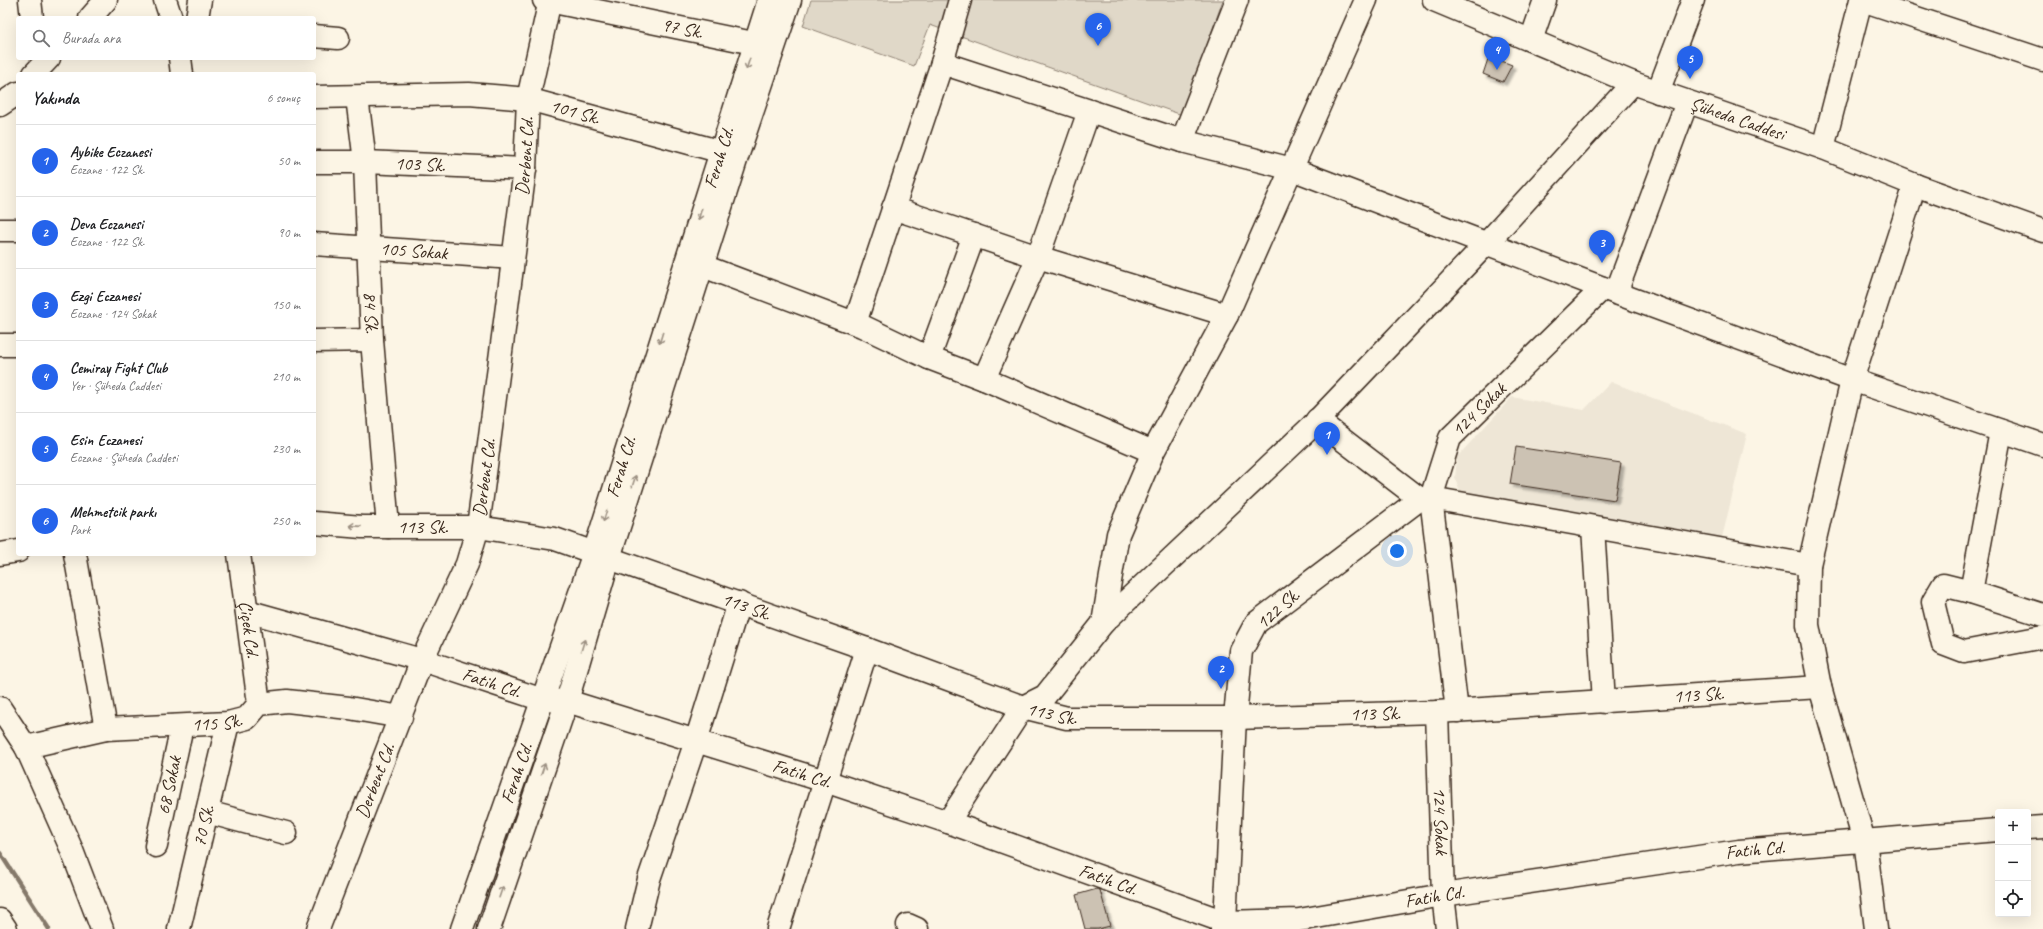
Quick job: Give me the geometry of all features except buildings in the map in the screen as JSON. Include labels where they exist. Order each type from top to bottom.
[{"type":"street","points":[[30,0],[32,16]]},
{"type":"street","points":[[92,16],[106,0]]},
{"type":"street","points":[[165,0],[170,16]]},
{"type":"street","points":[[197,16],[200,0]]},
{"type":"street","name":"97 Sk.","points":[[548,0],[764,45]]},
{"type":"street","name":"Derbent Cd.","points":[[318,929],[422,660],[468,564],[478,527],[525,169],[528,98],[548,0]]},
{"type":"street","name":"Ferah Cd.","points":[[764,45],[768,0]]},
{"type":"street","name":"Ferah Cd.","points":[[489,929],[566,701],[602,555],[728,154],[764,45],[790,0]]},
{"type":"street","points":[[855,324],[942,63],[960,0]]},
{"type":"street","points":[[1182,141],[1237,0]]},
{"type":"street","points":[[1103,623],[1118,534],[1153,452],[1227,315],[1366,0]]},
{"type":"street","name":"Şüheda Caddesi","points":[[1434,0],[1633,83],[1823,148],[1916,185],[2043,231]]},
{"type":"street","points":[[1531,40],[1545,0]]},
{"type":"street","points":[[1658,92],[1693,0]]},
{"type":"street","points":[[1823,148],[1862,0],[2043,60]]},
{"type":"street","points":[[316,36],[338,38]]},
{"type":"street","points":[[942,63],[1182,141],[1292,169],[1486,244],[1852,380],[2043,445]]},
{"type":"street","points":[[948,822],[1023,707],[1045,696],[1103,623],[1317,420],[1486,244],[1633,83]]},
{"type":"street","points":[[0,105],[16,94]]},
{"type":"street","name":"101 Sk.","points":[[316,97],[469,94],[528,98],[728,154]]},
{"type":"street","name":"84 Sk.","points":[[357,97],[365,162],[367,247],[372,340],[388,527]]},
{"type":"street","points":[[1609,290],[1687,102]]},
{"type":"street","points":[[984,379],[1038,257],[1089,111]]},
{"type":"street","name":"Ferah Cd.","points":[[462,929],[543,700],[602,555],[703,266],[728,154]]},
{"type":"street","name":"103 Sk.","points":[[316,162],[365,162],[525,169]]},
{"type":"street","points":[[1876,929],[1864,841],[1820,687],[1808,625],[1809,565],[1852,380],[1916,185]]},
{"type":"street","points":[[893,208],[1038,257],[1227,315]]},
{"type":"street","points":[[0,230],[16,230]]},
{"type":"street","points":[[929,358],[974,235]]},
{"type":"street","name":"105 Sokak","points":[[316,244],[513,258]]},
{"type":"street","points":[[703,266],[855,324],[929,358],[984,379],[1153,452]]},
{"type":"street","name":"124 Sokak","points":[[1447,929],[1443,895],[1447,711],[1425,498],[1450,438],[1609,290]]},
{"type":"street","points":[[316,341],[372,340]]},
{"type":"street","points":[[0,345],[16,344]]},
{"type":"street","points":[[1317,420],[1425,498],[1809,565]]},
{"type":"street","points":[[1971,592],[2001,431]]},
{"type":"street","name":"122 Sk.","points":[[1223,926],[1235,718],[1241,651],[1256,623],[1425,498]]},
{"type":"street","name":"113 Sk.","points":[[316,523],[388,527],[478,527],[555,540],[739,603],[1023,707],[1067,718],[1235,718],[1447,711],[1820,687]]},
{"type":"street","points":[[1593,527],[1604,702]]},
{"type":"street","points":[[75,556],[106,729]]},
{"type":"street","name":"Çiçek Cd.","points":[[240,556],[259,704]]},
{"type":"street","points":[[2043,615],[1971,592],[1943,585],[1933,602],[1943,644],[1964,652],[2043,637]]},
{"type":"street","points":[[636,929],[649,879],[696,741],[739,603]]},
{"type":"street","name":"Fatih Cd.","points":[[247,611],[422,660],[543,700],[566,701],[825,782],[948,822],[1223,926],[1299,920],[1443,895],[1739,851],[1995,830]]},
{"type":"street","points":[[778,929],[867,649]]},
{"type":"street","name":"115 Sk.","points":[[26,747],[106,729],[228,723],[247,718],[259,704],[287,701],[349,708],[401,717]]},
{"type":"street","points":[[0,708],[26,747],[71,848],[102,929]]},
{"type":"street","name":"70 Sk.","points":[[179,929],[228,723]]},
{"type":"street","name":"68 Sokak","points":[[156,846],[182,726]]},
{"type":"street","points":[[207,812],[286,833]]},
{"type":"street","points":[[2031,828],[2043,827]]},
{"type":"shaded area","points":[[811,0],[1223,0],[1182,115],[930,25],[914,66],[803,26]]},
{"type":"shaded area","points":[[1611,382],[1747,434],[1720,546],[1463,499],[1455,478],[1457,457],[1512,397],[1584,410]]},
{"type":"waterway","points":[[0,853],[49,929]]},
{"type":"place","name":"Mehmetcik parkı","points":[[1098,46]]},
{"type":"place","name":"Cemiray Fight Club","points":[[1497,70]]},
{"type":"place","name":"Esin Eczanesi","points":[[1690,79]]},
{"type":"place","name":"Ezgi Eczanesi","points":[[1602,263]]},
{"type":"place","name":"Aybike Eczanesi","points":[[1327,455]]},
{"type":"place","name":"Deva Eczanesi","points":[[1221,689]]}]
